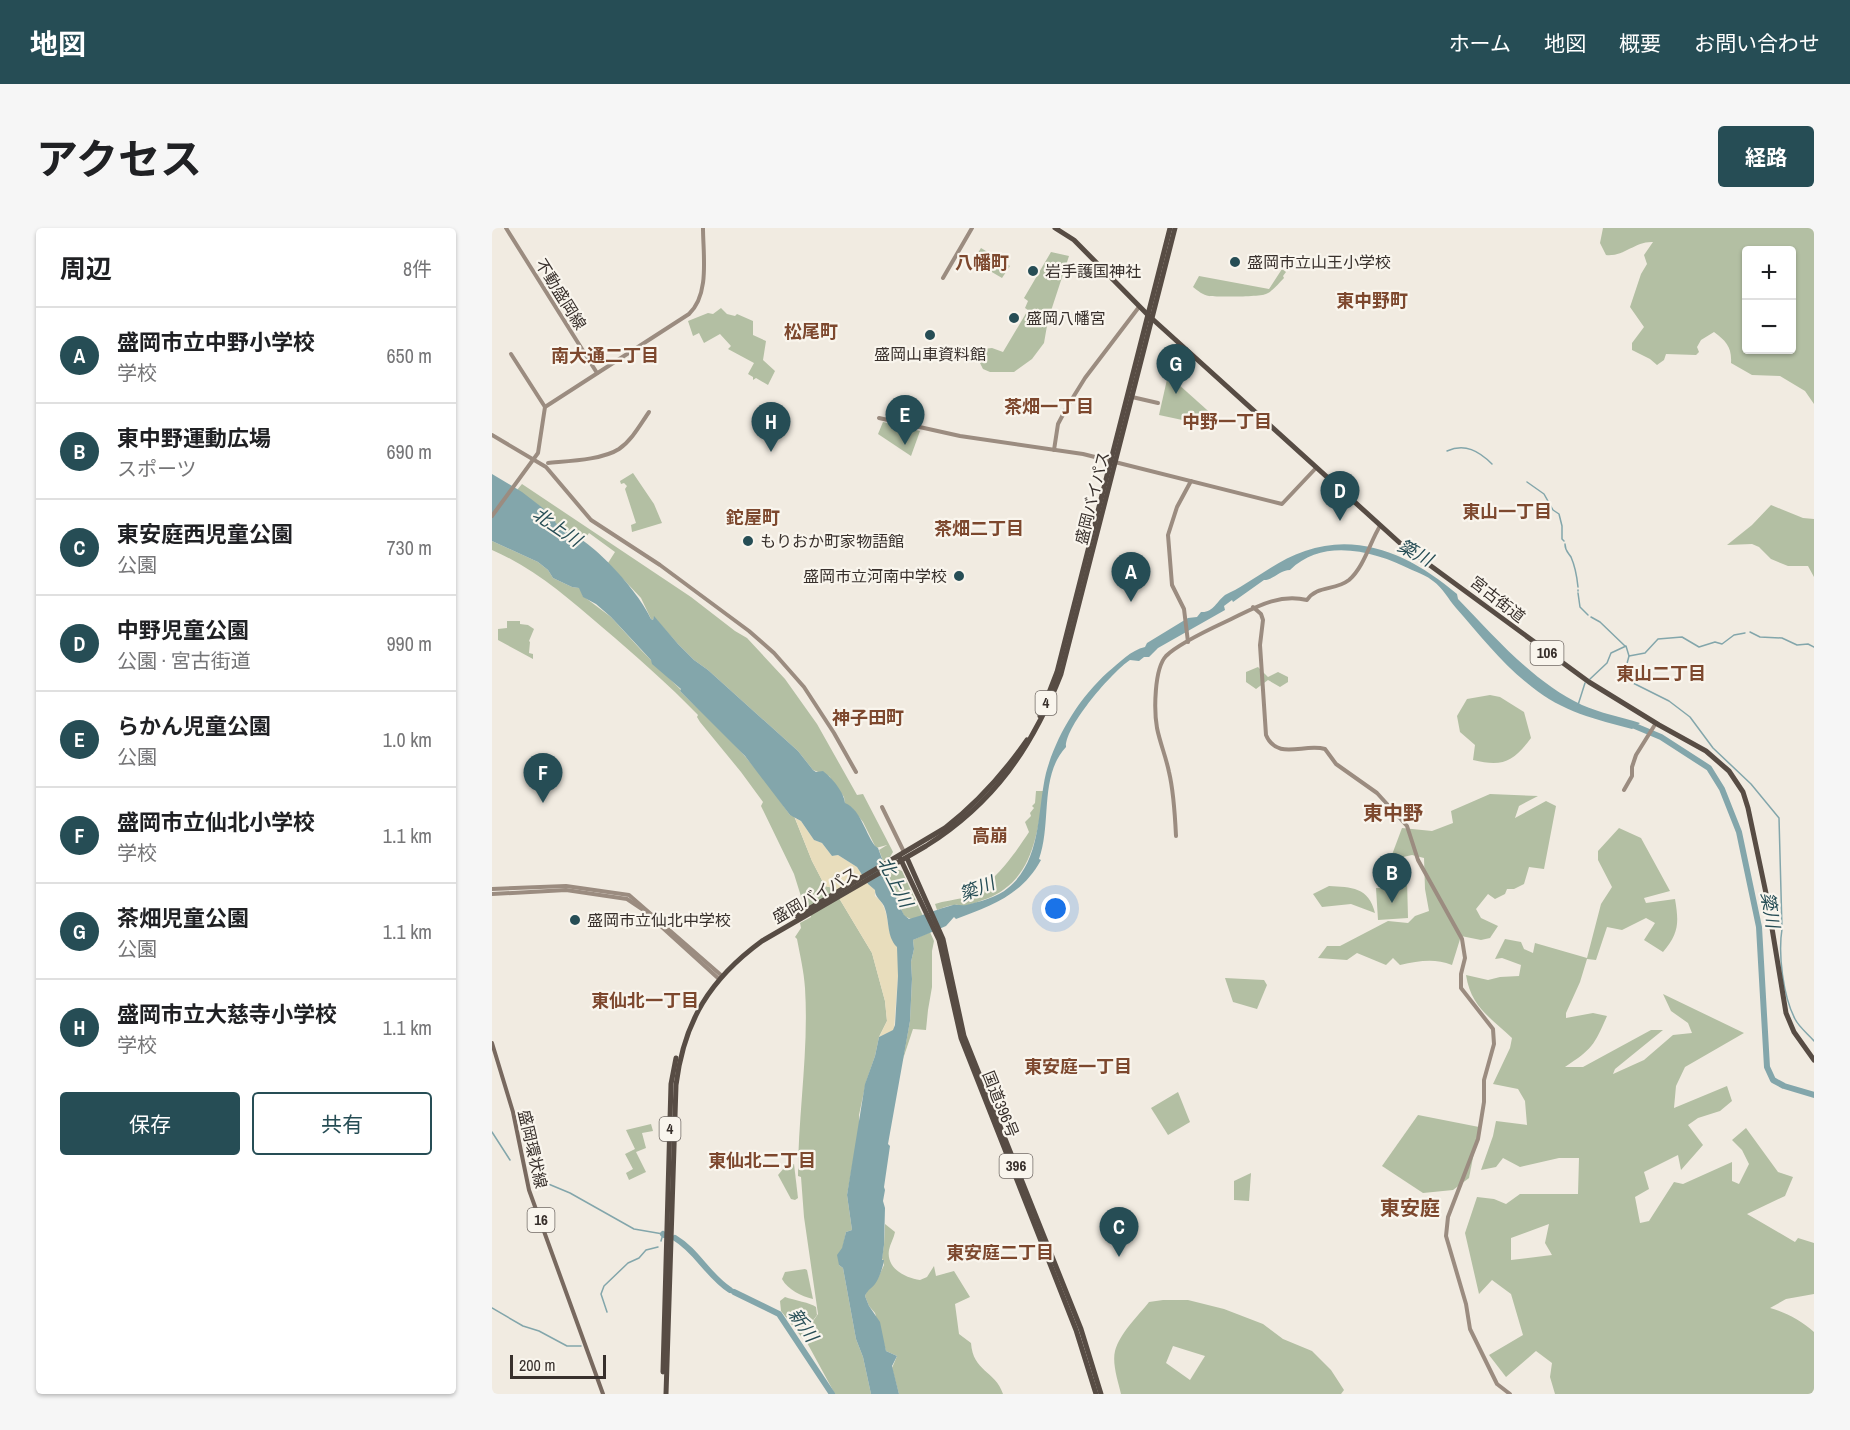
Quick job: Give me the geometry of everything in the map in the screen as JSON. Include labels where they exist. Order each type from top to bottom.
[{"type":"highway","name":"106","points":[[1055,228],[1074,240],[1150,317]]},
{"type":"highway","name":"盛岡バイパス","points":[[1113,462],[1132,397],[1170,228]]},
{"type":"highway","name":"盛岡バイパス","points":[[664,1394],[676,1085],[682,1046],[690,1025],[719,976],[761,937],[903,857],[945,828],[992,785],[1029,736],[1044,708],[1057,672],[1175,228]]},
{"type":"highway","name":"宮古街道","points":[[1150,317],[1401,544],[1589,682],[1654,726],[1718,760],[1729,771],[1743,792],[1748,808],[1767,898],[1786,1013],[1794,1032],[1814,1060]]},
{"type":"highway","name":"国道396号","points":[[903,857],[939,936],[964,1036],[1081,1329],[1101,1394]]},
{"type":"highway","name":"国道396号","points":[[939,936],[961,1038],[1064,1298],[1096,1394]]},
{"type":"main road","name":"盛岡環状線","points":[[492,1043],[513,1112],[529,1190],[603,1394]]},
{"type":"street","name":"不動盛岡線","points":[[506,228],[597,373]]},
{"type":"street","points":[[546,407],[689,314],[697,306],[703,285],[704,228]]},
{"type":"street","points":[[943,278],[972,228]]},
{"type":"street","points":[[1054,450],[1058,424],[1067,407],[1085,378],[1139,307]]},
{"type":"street","points":[[492,516],[538,453],[546,407],[511,354]]},
{"type":"street","points":[[1132,397],[1158,403]]},
{"type":"street","points":[[548,463],[596,457],[614,452],[629,440],[649,412]]},
{"type":"street","points":[[879,418],[960,436],[1054,450],[1113,462],[1282,504],[1316,468]]},
{"type":"street","points":[[492,435],[546,467],[591,520],[668,572],[749,631],[774,653],[804,687],[856,772]]},
{"type":"street","points":[[1188,642],[1183,606],[1172,585],[1168,535],[1176,507],[1191,481]]},
{"type":"street","points":[[1176,836],[1169,772],[1157,729],[1156,694],[1159,671],[1165,657],[1203,633],[1271,600],[1286,597],[1307,600],[1317,590],[1335,587],[1350,579],[1380,526]]},
{"type":"street","points":[[1253,608],[1261,614],[1263,620],[1260,645],[1268,741],[1286,751],[1313,747],[1325,749],[1336,764],[1377,793],[1407,826],[1418,860],[1462,939],[1465,958],[1461,974],[1461,988],[1493,1029],[1494,1044],[1484,1080],[1484,1102],[1478,1139],[1448,1217],[1446,1236],[1466,1305],[1470,1329],[1497,1384],[1510,1394]]},
{"type":"street","points":[[1624,790],[1632,776],[1636,755],[1654,726]]},
{"type":"street","points":[[882,807],[903,857]]},
{"type":"street","points":[[492,890],[566,886],[629,895],[719,976]]},
{"type":"street","points":[[492,894],[566,890],[627,899],[642,909],[719,976]]},
{"type":"green space","points":[[1603,228],[1814,228],[1814,404],[1805,391],[1780,376],[1752,375],[1731,363],[1727,345],[1714,332],[1701,340],[1697,347],[1699,352],[1696,355],[1666,354],[1664,360],[1657,365],[1632,350],[1632,343],[1644,327],[1630,307],[1641,274],[1647,264],[1644,255],[1653,242],[1641,244],[1618,254],[1606,255],[1600,243]]},
{"type":"green space","points":[[981,248],[1010,266],[1002,278],[973,261]]},
{"type":"green space","points":[[1051,252],[1069,256],[1048,320],[1044,343],[1032,359],[1014,372],[990,372],[983,369],[980,363],[983,349],[992,348],[1003,352],[1028,310],[1025,308],[1028,301],[1024,298]]},
{"type":"green space","points":[[1282,269],[1286,272],[1284,278],[1271,291],[1262,295],[1209,296],[1193,287],[1199,276],[1269,289]]},
{"type":"green space","points":[[721,308],[727,314],[735,316],[737,314],[753,321],[753,335],[766,341],[763,360],[775,371],[768,385],[756,378],[753,380],[753,377],[748,374],[754,363],[728,349],[731,346],[720,334],[704,343],[699,333],[693,336],[688,321],[708,313],[713,314]]},
{"type":"green space","points":[[1168,375],[1216,418],[1215,427],[1159,415]]},
{"type":"green space","points":[[883,422],[920,431],[911,456],[878,434]]},
{"type":"green space","points":[[633,473],[654,504],[662,523],[632,532],[631,525],[636,523],[625,489],[627,486],[624,483],[621,484],[620,481]]},
{"type":"green space","points":[[522,484],[691,597],[747,638],[785,679],[817,724],[857,795],[863,794],[893,852],[890,857],[883,861],[879,850],[887,845],[876,848],[863,822],[852,808],[845,804],[844,797],[829,776],[813,770],[798,751],[694,660],[654,617],[653,620],[651,619],[641,598],[608,563],[615,552],[589,533],[584,540],[568,531],[561,531],[548,512],[517,490]]},
{"type":"green space","points":[[1771,505],[1803,518],[1814,519],[1814,577],[1808,566],[1788,566],[1771,559],[1759,547],[1752,544],[1727,545],[1752,525]]},
{"type":"green space","points":[[492,541],[538,562],[548,570],[553,578],[572,587],[580,588],[583,596],[611,617],[680,691],[719,728],[762,777],[790,815],[794,816],[825,886],[833,888],[872,953],[885,1001],[887,1021],[879,1037],[859,1115],[859,1129],[847,1195],[852,1230],[846,1232],[839,1265],[843,1268],[856,1339],[863,1357],[871,1394],[835,1394],[805,1339],[809,1327],[818,1314],[804,1217],[801,1177],[798,1176],[806,1012],[804,976],[795,937],[801,928],[800,923],[811,917],[808,904],[804,906],[794,874],[761,806],[763,802],[700,722],[698,715],[675,692],[627,648],[563,595],[522,566],[492,550]]},
{"type":"green space","points":[[507,621],[520,621],[520,624],[534,629],[529,641],[529,653],[533,654],[533,659],[498,640],[498,629],[507,628]]},
{"type":"green space","points":[[1258,667],[1268,677],[1278,672],[1288,677],[1288,682],[1280,687],[1268,680],[1256,689],[1246,682],[1246,672]]},
{"type":"green space","points":[[1490,695],[1500,697],[1524,712],[1531,738],[1513,757],[1506,761],[1492,763],[1473,760],[1475,745],[1460,732],[1457,716],[1467,699]]},
{"type":"green space","points":[[1036,791],[1044,791],[1039,824],[1030,855],[1014,881],[1002,891],[986,899],[964,906],[953,905],[937,910],[935,904],[963,898],[982,888],[1008,861],[1029,832],[1025,822],[1031,816],[1030,813],[1034,808],[1032,806],[1035,803]]},
{"type":"green space","points":[[1490,794],[1538,796],[1519,806],[1515,818],[1546,801],[1556,806],[1544,869],[1529,867],[1524,884],[1514,889],[1507,889],[1505,894],[1495,899],[1488,894],[1476,909],[1481,918],[1498,926],[1490,938],[1481,940],[1461,936],[1452,965],[1420,961],[1400,965],[1393,958],[1386,965],[1357,953],[1347,960],[1318,958],[1327,946],[1340,946],[1388,921],[1408,923],[1415,916],[1429,911],[1425,889],[1424,858],[1412,855],[1390,860],[1402,828],[1432,831],[1453,823],[1451,811]]},
{"type":"green space","points":[[1619,828],[1641,838],[1670,891],[1644,898],[1646,903],[1675,899],[1676,927],[1672,939],[1663,952],[1644,940],[1655,923],[1646,918],[1622,930],[1607,927],[1596,960],[1587,959],[1566,1018],[1593,1013],[1607,1016],[1591,1046],[1565,1067],[1583,1067],[1651,1030],[1663,1030],[1615,1069],[1613,1074],[1644,1060],[1673,1035],[1692,1033],[1688,1023],[1671,1011],[1663,994],[1744,1033],[1685,1067],[1676,1086],[1674,1108],[1727,1086],[1732,1101],[1720,1111],[1698,1118],[1688,1125],[1703,1145],[1681,1170],[1678,1155],[1644,1172],[1649,1189],[1635,1197],[1640,1223],[1649,1221],[1674,1182],[1683,1184],[1732,1162],[1732,1181],[1739,1184],[1749,1164],[1742,1150],[1732,1140],[1746,1128],[1778,1172],[1793,1177],[1785,1196],[1747,1214],[1795,1242],[1798,1238],[1814,1243],[1814,1294],[1786,1299],[1770,1308],[1793,1317],[1814,1332],[1814,1394],[1555,1394],[1550,1377],[1552,1363],[1536,1351],[1506,1377],[1489,1355],[1523,1335],[1511,1294],[1492,1280],[1479,1294],[1465,1233],[1477,1197],[1494,1199],[1506,1204],[1520,1194],[1578,1194],[1579,1158],[1559,1158],[1520,1167],[1503,1158],[1496,1167],[1481,1170],[1496,1121],[1527,1125],[1525,1101],[1518,1089],[1493,1084],[1510,1048],[1512,1038],[1477,1003],[1466,975],[1488,980],[1519,976],[1521,965],[1502,958],[1495,959],[1505,939],[1521,942],[1524,949],[1533,953],[1535,943],[1587,958],[1601,904],[1612,887],[1598,860],[1598,851]],"holes":[[[1549,1224],[1545,1243],[1552,1255],[1511,1260],[1511,1238]]]},
{"type":"green space","points":[[895,868],[902,871],[923,916],[911,919],[904,916],[886,873]]},
{"type":"green space","points":[[1407,880],[1408,918],[1378,920],[1376,888],[1380,888],[1380,881]]},
{"type":"green space","points":[[1329,886],[1352,888],[1364,893],[1375,913],[1351,904],[1322,907],[1313,894]]},
{"type":"green space","points":[[930,932],[934,941],[932,987],[926,1030],[913,1029],[903,1059],[910,1021],[913,940]]},
{"type":"green space","points":[[1225,978],[1264,980],[1267,985],[1257,1009],[1233,1002]]},
{"type":"green space","points":[[1178,1092],[1190,1122],[1168,1135],[1151,1108]]},
{"type":"green space","points":[[1418,1115],[1479,1127],[1469,1178],[1453,1190],[1423,1193],[1382,1166]]},
{"type":"green space","points":[[651,1124],[653,1131],[642,1133],[646,1148],[636,1152],[646,1172],[629,1180],[626,1173],[633,1169],[625,1154],[635,1149],[626,1130]]},
{"type":"green space","points":[[794,1164],[798,1198],[795,1200],[791,1199],[778,1175],[784,1168]]},
{"type":"green space","points":[[1251,1173],[1249,1201],[1234,1200],[1234,1181]]},
{"type":"green space","points":[[885,1224],[895,1232],[889,1256],[890,1262],[898,1271],[920,1280],[927,1277],[934,1266],[936,1276],[954,1271],[970,1297],[955,1304],[959,1334],[971,1343],[976,1360],[995,1380],[1003,1394],[899,1394],[892,1368],[897,1356],[886,1351],[875,1313],[865,1296],[884,1265],[882,1258]]},
{"type":"green space","points":[[805,1269],[813,1299],[795,1292],[782,1279],[785,1272]]},
{"type":"green space","points":[[785,1297],[816,1307],[817,1315],[803,1339],[781,1311],[780,1301]]},
{"type":"green space","points":[[1188,1300],[1224,1309],[1263,1324],[1283,1339],[1312,1351],[1331,1370],[1344,1390],[1341,1394],[1121,1394],[1114,1356],[1117,1344],[1149,1302]],"holes":[[[1173,1346],[1205,1356],[1190,1380],[1166,1363]]]},
{"type":"sand","points":[[795,818],[801,821],[814,840],[822,843],[832,856],[838,855],[857,867],[868,884],[875,890],[875,896],[884,907],[893,941],[898,947],[898,976],[894,1030],[879,1037],[887,1021],[885,1001],[872,953],[833,888],[825,886],[812,861]]},
{"type":"water","name":"北上川","points":[[492,474],[522,492],[548,512],[561,530],[585,542],[598,553],[625,580],[651,619],[653,620],[654,616],[694,660],[798,751],[813,770],[823,771],[830,777],[840,790],[845,803],[856,812],[874,845],[878,848],[900,907],[909,919],[953,905],[966,905],[988,899],[1004,891],[1019,877],[1033,849],[1050,759],[1070,718],[1097,682],[1130,654],[1145,647],[1147,643],[1188,618],[1197,617],[1201,612],[1212,609],[1225,595],[1282,561],[1305,551],[1346,544],[1367,546],[1405,559],[1441,581],[1457,594],[1458,599],[1501,643],[1547,684],[1582,705],[1640,723],[1632,729],[1593,718],[1543,695],[1511,669],[1431,579],[1382,557],[1350,550],[1318,553],[1303,560],[1290,570],[1264,580],[1233,602],[1232,600],[1224,606],[1225,610],[1158,648],[1149,657],[1144,657],[1139,661],[1130,660],[1122,666],[1081,713],[1052,772],[1043,845],[1039,859],[1041,860],[1033,872],[1015,891],[1004,898],[956,919],[954,917],[946,926],[913,940],[910,1021],[888,1144],[890,1146],[884,1187],[882,1260],[884,1260],[878,1279],[865,1296],[880,1322],[886,1351],[897,1356],[892,1366],[899,1394],[871,1394],[863,1357],[856,1339],[843,1268],[839,1265],[837,1255],[842,1248],[846,1232],[852,1230],[847,1195],[865,1084],[879,1037],[893,1030],[895,1025],[897,947],[891,938],[884,906],[857,867],[838,855],[832,856],[822,843],[814,840],[801,821],[790,815],[745,756],[680,691],[681,689],[652,664],[651,660],[611,617],[596,604],[583,597],[579,588],[553,578],[548,570],[538,562],[492,541]]},
{"type":"waterway","points":[[1447,451],[1466,448],[1482,455],[1492,464]]},
{"type":"waterway","points":[[1527,482],[1544,494],[1553,510],[1559,514],[1564,541]]},
{"type":"waterway","points":[[1565,544],[1574,564],[1578,587]]},
{"type":"waterway","points":[[1578,593],[1580,607],[1588,615]]},
{"type":"waterway","points":[[1591,617],[1600,622],[1625,646]]},
{"type":"waterway","points":[[1750,632],[1760,637],[1782,638],[1797,645],[1808,644],[1814,647]]},
{"type":"waterway","points":[[1590,679],[1607,663],[1611,653],[1626,646],[1629,656],[1645,653],[1658,639],[1682,637],[1699,647],[1715,642],[1722,644],[1734,635],[1745,633]]},
{"type":"waterway","points":[[1629,656],[1625,671],[1629,681],[1669,701],[1690,717],[1713,748],[1751,784],[1779,818],[1782,975],[1787,999],[1795,1019],[1814,1041]]},
{"type":"waterway","points":[[1578,705],[1585,683]]},
{"type":"waterway","name":"簗川","points":[[1630,724],[1661,737],[1709,768],[1722,789],[1739,832],[1759,927],[1767,1067],[1773,1080],[1784,1086],[1814,1095]]},
{"type":"waterway","points":[[492,1132],[510,1160]]},
{"type":"waterway","points":[[534,1178],[570,1193],[634,1229],[663,1234],[661,1241]]},
{"type":"waterway","name":"新川","points":[[675,1238],[683,1243],[715,1278],[730,1290]]},
{"type":"waterway","points":[[607,1312],[601,1294],[604,1286],[628,1263],[639,1258],[646,1250],[658,1247]]},
{"type":"waterway","name":"新川","points":[[734,1292],[779,1314],[832,1394]]},
{"type":"waterway","points":[[492,1308],[523,1326],[539,1331],[567,1346],[581,1346]]},
{"type":"place","name":"盛岡市立山王小学校","points":[[1235,262]]},
{"type":"place","name":"岩手護国神社","points":[[1033,271]]},
{"type":"place","name":"盛岡八幡宮","points":[[1014,318]]},
{"type":"place","name":"盛岡山車資料館","points":[[930,335]]},
{"type":"place","name":"茶畑児童公園","points":[[1176,394]]},
{"type":"place","name":"らかん児童公園","points":[[905,445]]},
{"type":"place","name":"盛岡市立大慈寺小学校","points":[[771,452]]},
{"type":"place","name":"中野児童公園","points":[[1340,521]]},
{"type":"place","name":"もりおか町家物語館","points":[[748,541]]},
{"type":"place","name":"盛岡市立河南中学校","points":[[959,576]]},
{"type":"place","name":"盛岡市立中野小学校","points":[[1131,602]]},
{"type":"place","name":"盛岡市立仙北小学校","points":[[543,803]]},
{"type":"place","name":"東中野運動広場","points":[[1392,903]]},
{"type":"place","name":"盛岡市立仙北中学校","points":[[575,920]]},
{"type":"place","name":"東安庭西児童公園","points":[[1119,1257]]},
{"type":"district","name":"八幡町","points":[[982,263]]},
{"type":"district","name":"東中野町","points":[[1372,301]]},
{"type":"district","name":"松尾町","points":[[811,332]]},
{"type":"district","name":"南大通二丁目","points":[[605,356]]},
{"type":"district","name":"茶畑一丁目","points":[[1049,407]]},
{"type":"district","name":"中野一丁目","points":[[1227,422]]},
{"type":"district","name":"東山一丁目","points":[[1507,512]]},
{"type":"district","name":"鉈屋町","points":[[753,518]]},
{"type":"district","name":"茶畑二丁目","points":[[979,529]]},
{"type":"district","name":"東山二丁目","points":[[1661,674]]},
{"type":"district","name":"神子田町","points":[[868,718]]},
{"type":"district","name":"東中野","points":[[1393,813]]},
{"type":"district","name":"高崩","points":[[990,836]]},
{"type":"district","name":"東仙北一丁目","points":[[645,1001]]},
{"type":"district","name":"東安庭一丁目","points":[[1078,1067]]},
{"type":"district","name":"東仙北二丁目","points":[[762,1161]]},
{"type":"district","name":"東安庭","points":[[1410,1208]]},
{"type":"district","name":"東安庭二丁目","points":[[1000,1253]]}]
